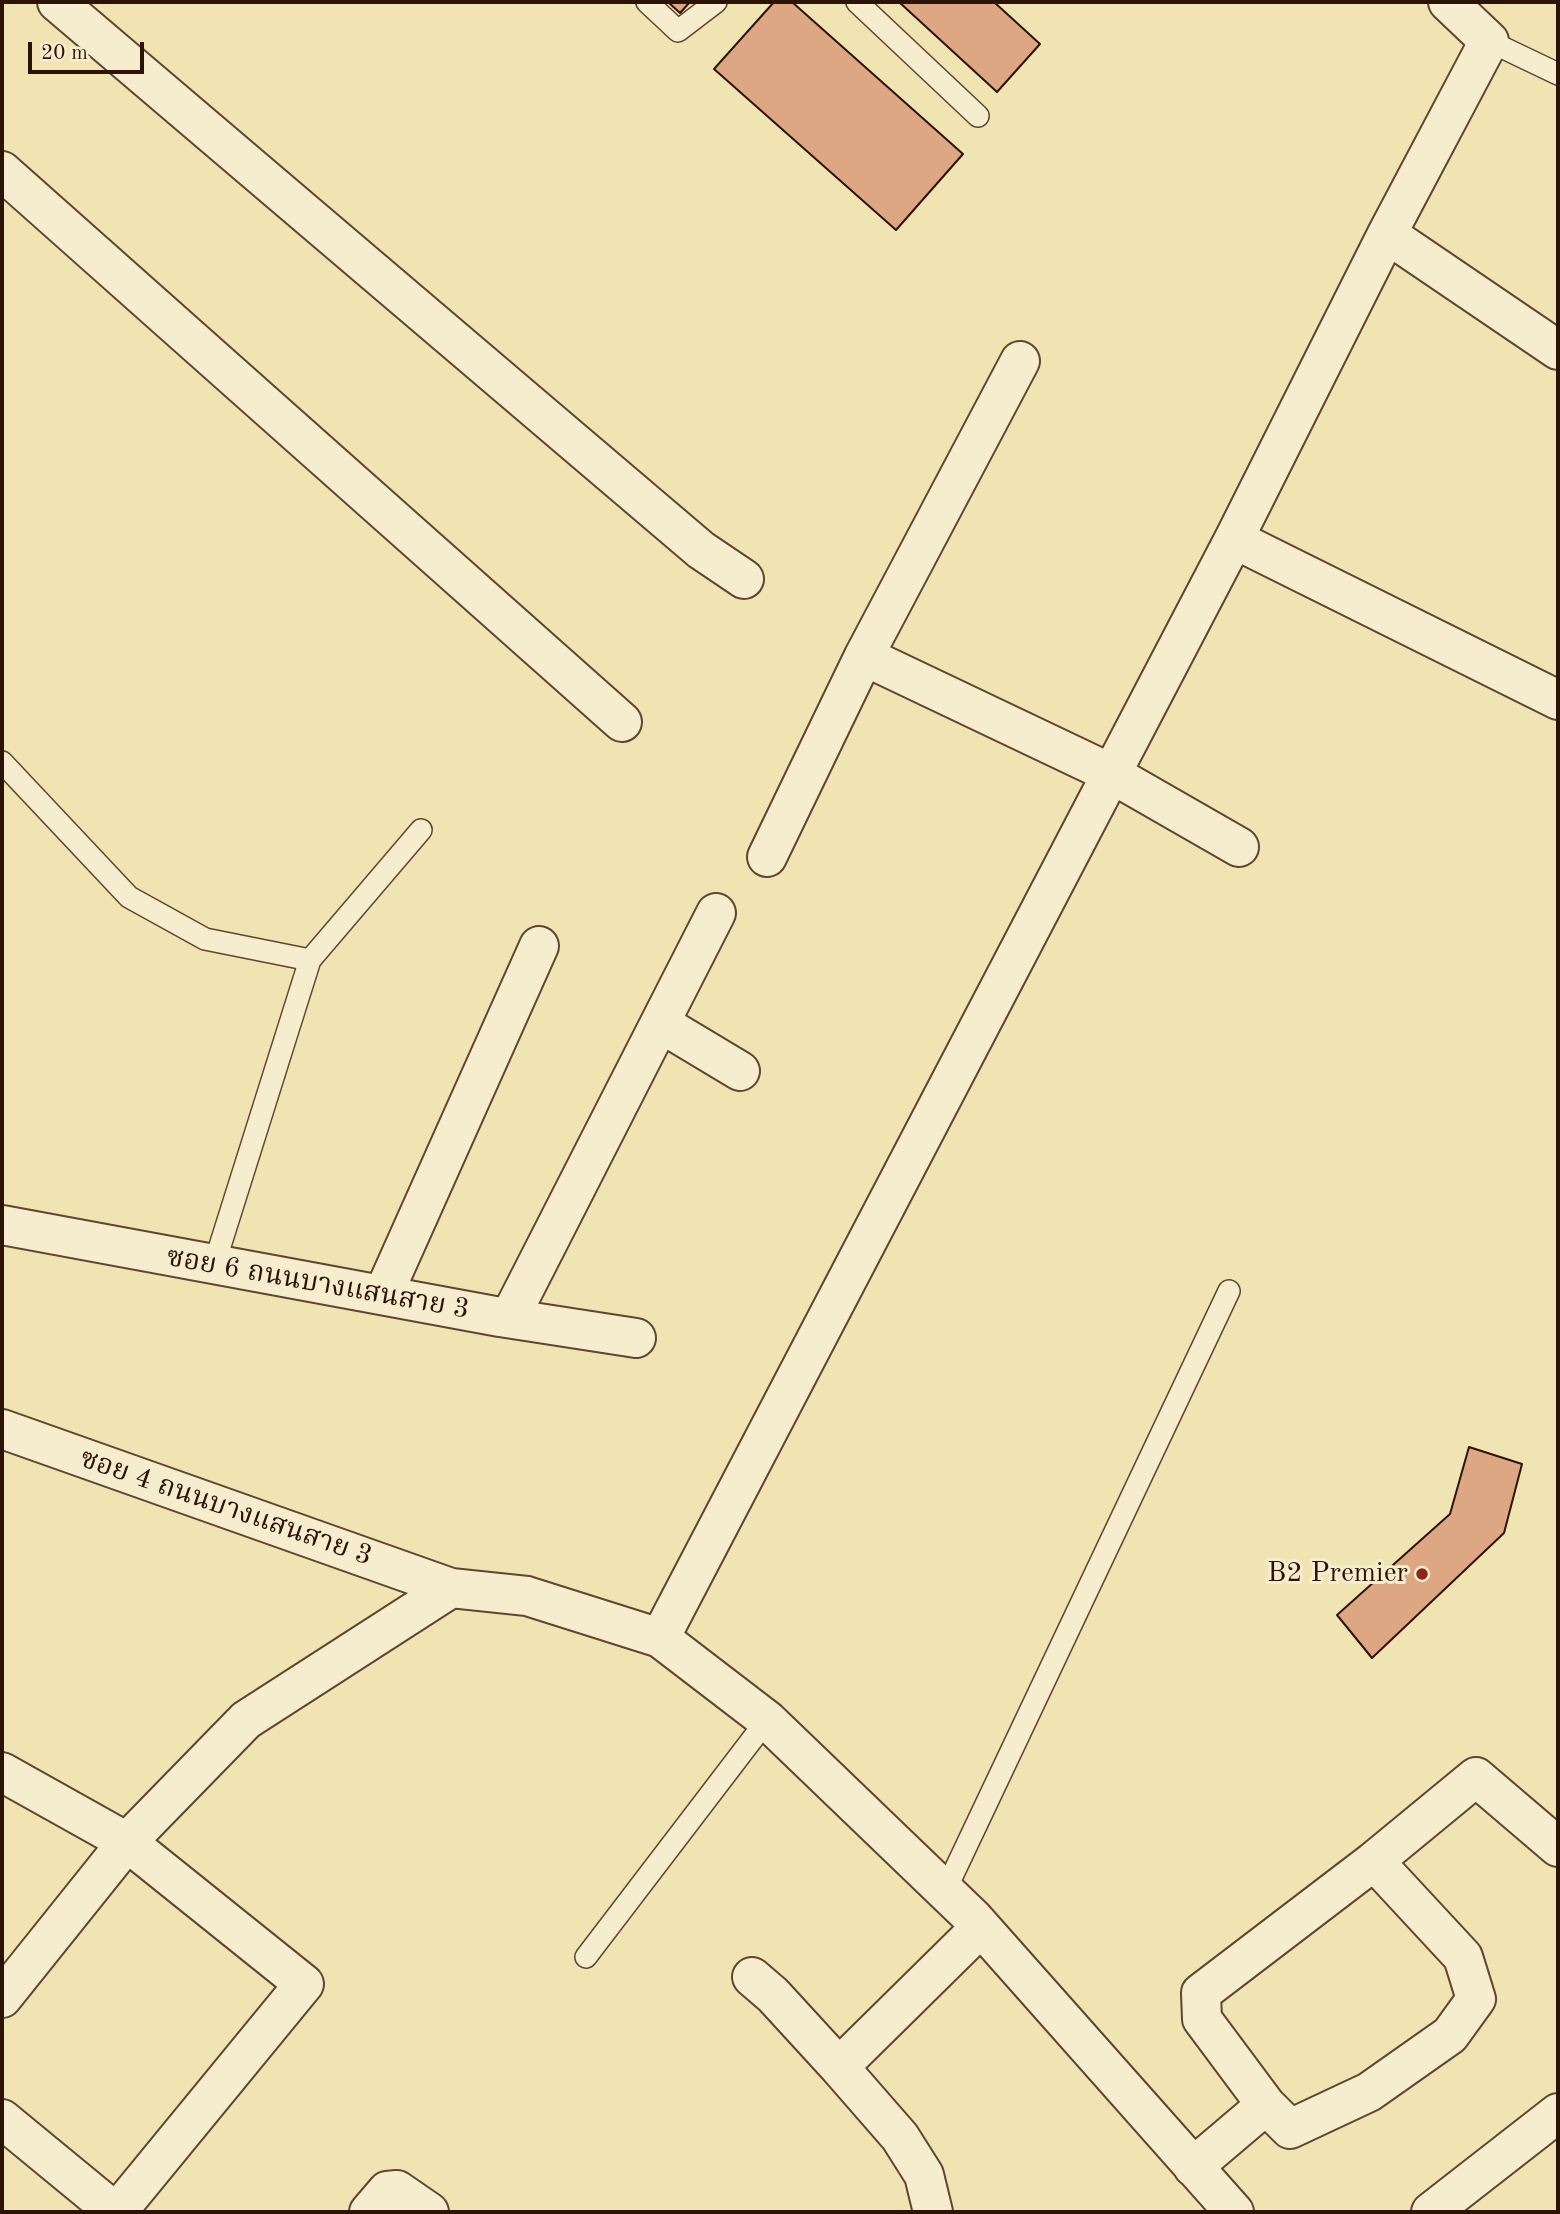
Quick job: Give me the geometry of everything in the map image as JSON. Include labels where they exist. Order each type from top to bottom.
[{"type":"street","points":[[57,2],[690,541],[744,579]]},
{"type":"street","points":[[1234,2212],[981,1927],[945,1891],[766,1720],[660,1638],[1234,539],[1387,234],[1489,41],[1448,2]]},
{"type":"street","points":[[2,171],[622,722]]},
{"type":"street","points":[[1387,234],[1558,350]]},
{"type":"street","points":[[767,857],[864,656],[1020,361]]},
{"type":"street","points":[[1234,539],[1558,700]]},
{"type":"street","points":[[864,656],[1110,773],[1239,847]]},
{"type":"street","points":[[510,1317],[716,914]]},
{"type":"street","points":[[383,1296],[539,946]]},
{"type":"street","points":[[660,1023],[740,1071]]},
{"type":"street","name":"ซอย 6 ถนนบางแสนสาย 3","points":[[2,1226],[383,1296],[636,1338]]},
{"type":"street","name":"ซอย 4 ถนนบางแสนสาย 3","points":[[2,1429],[451,1588],[527,1596],[660,1638]]},
{"type":"street","points":[[2,1997],[127,1842],[246,1720],[451,1588]]},
{"type":"street","points":[[2,1772],[127,1842],[304,1984],[116,2212],[2,2119]]},
{"type":"street","points":[[1374,1861],[1463,1957],[1476,1998],[1450,2035],[1369,2092],[1290,2129],[1266,2105],[1202,2019],[1201,1993],[1374,1861],[1476,1777],[1558,1847]]},
{"type":"street","points":[[839,2067],[981,1927]]},
{"type":"street","points":[[752,1977],[773,1995],[900,2137],[925,2175],[933,2212]]},
{"type":"street","points":[[1193,2167],[1266,2105]]},
{"type":"street","points":[[1431,2212],[1558,2113]]},
{"type":"street","points":[[369,2212],[387,2191],[397,2190],[429,2212]]},
{"type":"lane","points":[[647,2],[678,31],[716,2]]},
{"type":"lane","points":[[857,2],[978,116]]},
{"type":"lane","points":[[1489,41],[1558,74]]},
{"type":"lane","points":[[2,762],[129,897],[205,939],[310,960]]},
{"type":"lane","points":[[214,1265],[310,960],[421,830]]},
{"type":"lane","points":[[945,1891],[1229,1291]]},
{"type":"lane","points":[[586,1957],[766,1720]]},
{"type":"building","points":[[668,2],[690,2],[680,13]]},
{"type":"building","points":[[774,2],[792,2],[963,154],[896,230],[714,69]]},
{"type":"building","points":[[899,2],[994,2],[1040,44],[997,92]]},
{"type":"building","name":"B2 Premier","points":[[1469,1447],[1522,1464],[1504,1533],[1372,1658],[1337,1615],[1450,1514]]},
{"type":"place","name":"B2 Premier","points":[[1422,1574]]}]
